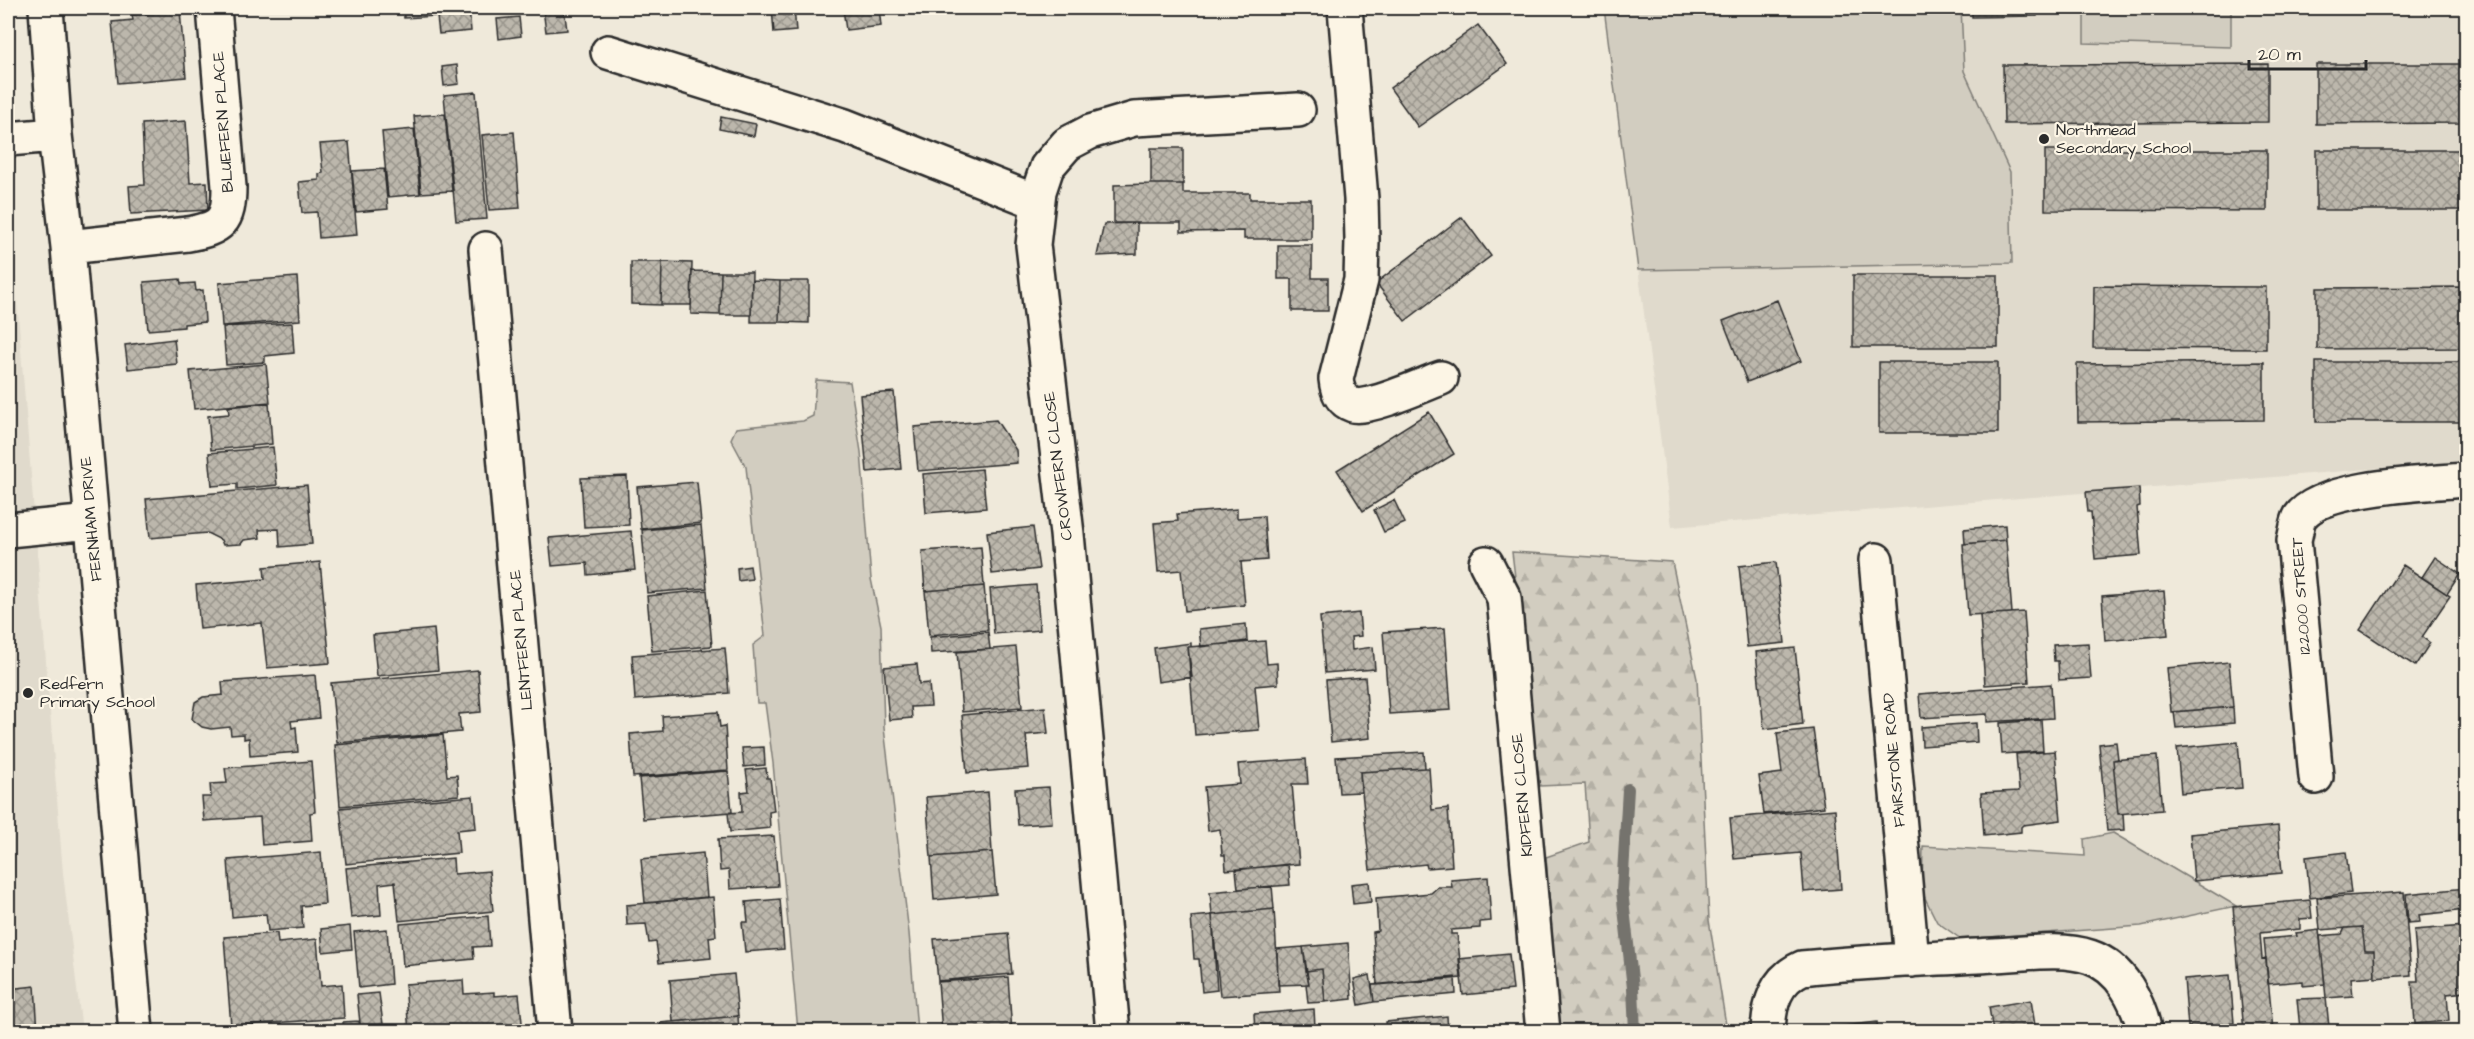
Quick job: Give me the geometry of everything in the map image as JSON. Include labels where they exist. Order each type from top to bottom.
[{"type":"street","name":"FERNHAM DRIVE","points":[[46,8],[55,135],[68,247],[136,1032]]},
{"type":"street","name":"BLUEFERN PLACE","points":[[68,247],[188,234],[207,230],[224,221],[229,210],[229,187],[214,8]]},
{"type":"street","points":[[1345,8],[1361,198],[1362,240],[1361,280],[1336,379],[1337,390],[1352,405],[1361,406],[1441,378]]},
{"type":"street","points":[[608,52],[845,126],[1037,202]]},
{"type":"street","name":"CROWFERN CLOSE","points":[[1113,1032],[1068,545],[1033,245],[1037,202],[1047,166],[1067,144],[1090,132],[1134,119],[1298,110]]},
{"type":"street","points":[[8,139],[55,135]]},
{"type":"street","name":"LENTFERN PLACE","points":[[486,249],[555,1032]]},
{"type":"street","name":"122000 STREET","points":[[2316,777],[2294,540],[2300,517],[2317,504],[2343,494],[2388,486],[2466,480]]},
{"type":"street","points":[[8,530],[91,522]]},
{"type":"street","name":"FAIRSTONE ROAD","points":[[1876,560],[1912,960]]},
{"type":"street","name":"KIDFERN CLOSE","points":[[1486,563],[1504,598],[1543,1032]]},
{"type":"street","points":[[1768,1032],[1774,996],[1782,981],[1790,973],[1802,968],[2063,952],[2091,957],[2110,969],[2126,984],[2136,1002],[2145,1032]]},
{"type":"shaded area","name":"Northmead Secondary School","points":[[1604,8],[2466,8],[2466,461],[1672,527]]},
{"type":"shaded area","name":"Redfern Primary School","points":[[8,189],[63,873],[82,1031],[8,1031]]},
{"type":"green space","points":[[1604,8],[1961,8],[1964,71],[2010,172],[2012,263],[1638,270]]},
{"type":"green space","points":[[2084,8],[2231,8],[2231,47],[2084,43]]},
{"type":"green space","points":[[816,380],[850,382],[861,452],[871,579],[881,626],[884,728],[909,933],[917,1031],[798,1031],[773,763],[765,703],[757,703],[753,645],[765,636],[746,467],[731,439],[736,428],[803,421],[813,416]]},
{"type":"green space","points":[[1512,552],[1672,562],[1697,679],[1709,920],[1727,1031],[1560,1031],[1546,857],[1589,842],[1585,784],[1540,786]]},
{"type":"green space","points":[[2113,833],[2236,906],[2141,926],[1961,939],[1937,922],[1922,892],[1923,846],[2085,856],[2084,839]]},
{"type":"building","points":[[403,8],[435,8],[436,16],[404,18]]},
{"type":"building","points":[[436,8],[469,8],[471,31],[439,34]]},
{"type":"building","points":[[564,8],[567,30],[546,32],[543,9]]},
{"type":"building","points":[[772,8],[794,8],[796,31],[774,33]]},
{"type":"building","points":[[838,8],[879,8],[881,26],[846,30],[843,9]]},
{"type":"building","points":[[1972,8],[2037,8],[2037,16],[1972,17]]},
{"type":"building","points":[[180,11],[186,77],[118,83],[112,22],[133,20],[132,15]]},
{"type":"building","points":[[519,17],[521,36],[499,39],[497,19]]},
{"type":"building","points":[[1478,25],[1507,64],[1418,127],[1390,88]]},
{"type":"building","points":[[2268,64],[2268,122],[2004,124],[2003,65]]},
{"type":"building","points":[[2316,64],[2466,64],[2466,123],[2316,124]]},
{"type":"building","points":[[457,65],[459,84],[444,86],[442,67]]},
{"type":"building","points":[[476,92],[487,219],[456,221],[444,95]]},
{"type":"building","points":[[445,114],[452,191],[421,193],[414,116]]},
{"type":"building","points":[[721,117],[756,124],[754,136],[719,129]]},
{"type":"building","points":[[186,121],[190,183],[207,182],[208,210],[131,214],[129,186],[145,185],[142,124]]},
{"type":"building","points":[[414,129],[420,194],[388,197],[382,132]]},
{"type":"building","points":[[514,132],[520,208],[489,210],[482,135]]},
{"type":"building","points":[[349,142],[357,235],[319,238],[317,212],[302,213],[299,182],[319,180],[319,174],[323,173],[320,144]]},
{"type":"building","points":[[1151,148],[1183,148],[1183,184],[1151,184]]},
{"type":"building","points":[[2045,150],[2267,150],[2267,211],[2045,210]]},
{"type":"building","points":[[2316,150],[2466,150],[2466,210],[2316,210]]},
{"type":"building","points":[[384,169],[388,209],[356,212],[352,171]]},
{"type":"building","points":[[1183,184],[1183,193],[1250,193],[1250,199],[1311,199],[1311,239],[1244,239],[1244,231],[1181,232],[1181,223],[1114,223],[1114,185]]},
{"type":"building","points":[[1462,217],[1491,256],[1405,321],[1376,283]]},
{"type":"building","points":[[1137,223],[1137,254],[1097,256],[1104,224]]},
{"type":"building","points":[[1278,245],[1312,245],[1312,278],[1328,278],[1328,311],[1292,311],[1292,279],[1278,279]]},
{"type":"building","points":[[631,262],[662,262],[661,305],[631,304]]},
{"type":"building","points":[[662,262],[692,263],[691,305],[661,305]]},
{"type":"building","points":[[692,271],[721,272],[720,315],[691,314]]},
{"type":"building","points":[[721,272],[752,272],[751,315],[720,315]]},
{"type":"building","points":[[1853,275],[1998,275],[1998,347],[1853,347]]},
{"type":"building","points":[[297,277],[300,320],[222,326],[219,283]]},
{"type":"building","points":[[180,279],[181,284],[195,283],[196,291],[203,290],[205,322],[184,324],[184,327],[148,330],[144,282]]},
{"type":"building","points":[[752,280],[780,281],[779,322],[751,322]]},
{"type":"building","points":[[780,281],[809,281],[809,323],[779,322]]},
{"type":"building","points":[[2094,286],[2266,287],[2266,349],[2093,348]]},
{"type":"building","points":[[2466,287],[2466,348],[2317,349],[2317,288]]},
{"type":"building","points":[[1777,300],[1801,361],[1747,382],[1723,321]]},
{"type":"building","points":[[292,323],[294,353],[265,356],[265,362],[226,365],[223,327]]},
{"type":"building","points":[[174,339],[177,364],[128,369],[125,345]]},
{"type":"building","points":[[1879,362],[1998,362],[1998,433],[1879,433]]},
{"type":"building","points":[[2264,362],[2264,420],[2078,422],[2077,364]]},
{"type":"building","points":[[2316,362],[2466,362],[2466,422],[2316,422]]},
{"type":"building","points":[[266,364],[270,402],[194,409],[190,371]]},
{"type":"building","points":[[894,392],[901,469],[867,472],[860,395]]},
{"type":"building","points":[[269,403],[272,444],[211,450],[208,416],[229,414],[228,407]]},
{"type":"building","points":[[1429,412],[1454,454],[1363,511],[1337,470]]},
{"type":"building","points":[[996,420],[1016,450],[1017,463],[918,471],[914,427]]},
{"type":"building","points":[[273,447],[277,485],[237,489],[237,484],[212,486],[209,453]]},
{"type":"building","points":[[982,469],[986,508],[926,513],[923,474]]},
{"type":"building","points":[[627,476],[629,525],[584,527],[581,478]]},
{"type":"building","points":[[697,482],[701,523],[641,529],[637,487]]},
{"type":"building","points":[[307,485],[312,544],[280,547],[279,529],[259,530],[260,538],[244,540],[241,544],[223,545],[221,540],[207,533],[150,538],[146,499]]},
{"type":"building","points":[[2139,488],[2140,506],[2137,507],[2141,555],[2095,559],[2091,512],[2088,512],[2086,492]]},
{"type":"building","points":[[1394,500],[1405,523],[1384,532],[1374,510]]},
{"type":"building","points":[[1237,509],[1237,518],[1264,516],[1267,560],[1241,562],[1245,605],[1185,611],[1181,570],[1158,572],[1154,523],[1178,521],[1177,514]]},
{"type":"building","points":[[701,525],[707,588],[647,593],[642,530]]},
{"type":"building","points":[[2005,525],[2006,540],[1965,544],[1964,529]]},
{"type":"building","points":[[1033,527],[1039,569],[992,574],[987,532]]},
{"type":"building","points":[[631,531],[635,570],[588,575],[587,563],[552,566],[549,538]]},
{"type":"building","points":[[2006,540],[2012,613],[1968,615],[1963,544]]},
{"type":"building","points":[[981,547],[984,586],[925,591],[922,551]]},
{"type":"building","points":[[2435,557],[2460,574],[2447,594],[2422,577]]},
{"type":"building","points":[[320,562],[330,663],[267,668],[262,623],[200,629],[196,585],[265,579],[264,567]]},
{"type":"building","points":[[1776,562],[1785,643],[1747,647],[1739,566]]},
{"type":"building","points":[[2403,565],[2450,596],[2422,637],[2430,643],[2415,666],[2360,630]]},
{"type":"building","points":[[750,566],[752,579],[738,581],[737,568]]},
{"type":"building","points":[[1036,585],[1040,630],[994,634],[990,589]]},
{"type":"building","points":[[984,586],[988,630],[929,635],[925,591]]},
{"type":"building","points":[[707,590],[712,646],[652,651],[647,596]]},
{"type":"building","points":[[2164,591],[2168,635],[2105,641],[2102,596]]},
{"type":"building","points":[[2024,612],[2029,682],[1985,685],[1980,615]]},
{"type":"building","points":[[1359,613],[1361,636],[1351,637],[1352,650],[1373,647],[1375,669],[1325,673],[1320,617]]},
{"type":"building","points":[[1246,624],[1247,641],[1201,647],[1199,629]]},
{"type":"building","points":[[1445,628],[1451,710],[1389,714],[1383,632]]},
{"type":"building","points":[[434,629],[438,670],[377,676],[373,635]]},
{"type":"building","points":[[988,632],[990,649],[931,653],[930,637]]},
{"type":"building","points":[[1265,641],[1267,664],[1277,663],[1278,684],[1255,686],[1259,730],[1195,735],[1188,647]]},
{"type":"building","points":[[1191,643],[1191,647],[1188,647],[1192,677],[1158,682],[1154,648]]},
{"type":"building","points":[[2088,643],[2091,678],[2059,680],[2058,661],[2054,661],[2053,645]]},
{"type":"building","points":[[1016,647],[1022,707],[962,712],[957,652]]},
{"type":"building","points":[[725,648],[729,693],[635,700],[632,655]]},
{"type":"building","points":[[1795,648],[1803,724],[1764,729],[1756,652]]},
{"type":"building","points":[[2229,662],[2233,707],[2171,712],[2167,668]]},
{"type":"building","points":[[917,664],[919,684],[929,683],[931,706],[911,707],[912,718],[889,720],[884,667]]},
{"type":"building","points":[[478,670],[481,712],[459,714],[461,732],[337,743],[331,683]]},
{"type":"building","points":[[315,675],[319,718],[291,721],[292,728],[296,727],[298,752],[250,756],[249,738],[244,739],[244,734],[231,735],[230,727],[211,729],[202,727],[192,719],[195,702],[203,697],[223,695],[222,682]]},
{"type":"building","points":[[1365,677],[1370,738],[1331,742],[1326,680]]},
{"type":"building","points":[[2051,684],[2053,718],[1987,722],[1987,714],[1921,718],[1919,694]]},
{"type":"building","points":[[1045,707],[1048,733],[1026,735],[1029,768],[967,773],[962,715]]},
{"type":"building","points":[[2233,707],[2234,723],[2176,728],[2174,712]]},
{"type":"building","points":[[718,712],[720,727],[725,726],[728,770],[633,777],[630,734],[663,731],[662,716]]},
{"type":"building","points":[[2041,720],[2043,751],[2002,754],[2000,723]]},
{"type":"building","points":[[1976,723],[1977,742],[1922,746],[1921,727]]},
{"type":"building","points":[[1813,729],[1824,807],[1764,814],[1759,776],[1782,773],[1777,733]]},
{"type":"building","points":[[443,735],[447,776],[457,775],[459,795],[340,806],[335,745]]},
{"type":"building","points":[[2116,742],[2118,759],[2113,760],[2118,814],[2123,814],[2124,830],[2107,831],[2099,744]]},
{"type":"building","points":[[2238,742],[2242,788],[2181,793],[2177,748]]},
{"type":"building","points":[[764,747],[765,765],[744,767],[742,748]]},
{"type":"building","points":[[2055,751],[2061,820],[2023,825],[2021,832],[1984,836],[1981,793],[2019,791],[2016,754]]},
{"type":"building","points":[[1424,752],[1425,768],[1360,772],[1361,792],[1339,793],[1336,757]]},
{"type":"building","points":[[2157,756],[2162,810],[2118,814],[2113,760]]},
{"type":"building","points":[[1306,759],[1308,784],[1292,784],[1299,864],[1226,870],[1220,829],[1208,831],[1204,787],[1240,784],[1238,764]]},
{"type":"building","points":[[311,761],[315,812],[310,813],[312,841],[262,845],[260,817],[204,821],[202,797],[211,797],[210,784],[227,783],[225,768]]},
{"type":"building","points":[[766,768],[767,778],[770,778],[774,811],[769,812],[770,828],[730,832],[728,813],[742,812],[741,792],[749,791],[746,770]]},
{"type":"building","points":[[1429,768],[1432,810],[1448,808],[1452,866],[1427,868],[1426,864],[1370,870],[1360,772]]},
{"type":"building","points":[[728,771],[732,812],[643,819],[639,778]]},
{"type":"building","points":[[1049,787],[1052,823],[1018,825],[1015,789]]},
{"type":"building","points":[[988,792],[992,852],[931,857],[926,797]]},
{"type":"building","points":[[473,796],[476,828],[457,830],[459,853],[346,864],[340,808]]},
{"type":"building","points":[[1835,809],[1841,889],[1804,892],[1801,853],[1734,859],[1730,818]]},
{"type":"building","points":[[2278,826],[2282,873],[2194,881],[2190,834]]},
{"type":"building","points":[[774,836],[778,886],[730,889],[729,870],[720,871],[718,839]]},
{"type":"building","points":[[321,852],[325,904],[301,906],[303,928],[268,931],[266,914],[232,917],[228,860]]},
{"type":"building","points":[[992,852],[996,894],[934,900],[931,857]]},
{"type":"building","points":[[2346,852],[2351,893],[2310,898],[2306,857]]},
{"type":"building","points":[[703,853],[707,897],[645,903],[641,859]]},
{"type":"building","points":[[453,858],[454,874],[489,871],[493,911],[399,921],[395,882],[379,884],[381,915],[351,918],[346,868]]},
{"type":"building","points":[[1288,864],[1290,885],[1238,889],[1236,870]]},
{"type":"building","points":[[1488,877],[1491,921],[1480,922],[1480,928],[1451,930],[1451,934],[1457,934],[1462,978],[1377,985],[1373,932],[1378,931],[1376,898],[1431,893],[1438,887],[1452,887],[1451,880]]},
{"type":"building","points":[[1369,882],[1371,902],[1353,904],[1351,884]]},
{"type":"building","points":[[1272,886],[1274,909],[1212,915],[1210,892]]},
{"type":"building","points":[[2466,888],[2466,910],[2419,915],[2420,922],[2408,923],[2406,894]]},
{"type":"building","points":[[2404,892],[2411,975],[2375,978],[2374,951],[2365,951],[2362,927],[2320,930],[2317,898]]},
{"type":"building","points":[[713,897],[716,936],[709,937],[711,958],[659,963],[656,942],[649,943],[646,924],[627,925],[626,905]]},
{"type":"building","points":[[780,899],[784,949],[745,952],[742,922],[748,922],[746,902]]},
{"type":"building","points":[[2310,900],[2312,918],[2300,919],[2300,929],[2260,933],[2262,959],[2266,958],[2273,1030],[2244,1032],[2233,907]]},
{"type":"building","points":[[1274,909],[1279,992],[1220,996],[1212,915]]},
{"type":"building","points":[[1212,915],[1217,990],[1202,992],[1199,959],[1194,959],[1191,917]]},
{"type":"building","points":[[488,916],[490,946],[473,947],[474,959],[403,966],[400,924]]},
{"type":"building","points":[[2465,920],[2466,992],[2447,994],[2449,1021],[2415,1024],[2412,981],[2418,981],[2414,930],[2465,926]]},
{"type":"building","points":[[350,926],[352,949],[323,952],[321,929]]},
{"type":"building","points":[[2362,927],[2365,951],[2374,951],[2375,976],[2351,978],[2353,996],[2326,998],[2320,936],[2342,934],[2345,928]]},
{"type":"building","points":[[387,929],[391,984],[359,988],[354,932]]},
{"type":"building","points":[[2319,930],[2325,984],[2303,986],[2303,981],[2268,984],[2264,939],[2297,936],[2296,933]]},
{"type":"building","points":[[277,933],[278,943],[317,939],[321,986],[342,984],[344,1018],[231,1026],[224,937]]},
{"type":"building","points":[[1008,933],[1012,974],[938,981],[934,939]]},
{"type":"building","points":[[1348,943],[1352,999],[1325,1002],[1322,969],[1306,971],[1303,947]]},
{"type":"building","points":[[1303,947],[1309,984],[1278,985],[1277,949]]},
{"type":"building","points":[[1509,954],[1513,990],[1463,995],[1459,959]]},
{"type":"building","points":[[1322,969],[1325,1002],[1308,1003],[1306,984],[1309,984],[1306,971]]},
{"type":"building","points":[[734,974],[738,1016],[673,1022],[670,980]]},
{"type":"building","points":[[1370,975],[1374,1002],[1359,1005],[1354,979]]},
{"type":"building","points":[[2230,975],[2234,1023],[2188,1027],[2184,979]]},
{"type":"building","points":[[1008,977],[1012,1032],[942,1032],[938,982]]},
{"type":"building","points":[[1455,977],[1456,994],[1374,1002],[1372,985]]},
{"type":"building","points":[[463,980],[464,994],[494,992],[494,996],[519,994],[523,1032],[409,1032],[405,984]]},
{"type":"building","points":[[35,986],[38,1032],[8,1032],[8,989]]},
{"type":"building","points":[[379,993],[384,1032],[361,1032],[357,995]]},
{"type":"building","points":[[2326,998],[2329,1027],[2300,1029],[2297,999]]},
{"type":"building","points":[[2031,1000],[2036,1032],[1993,1032],[1989,1007]]},
{"type":"building","points":[[1314,1009],[1315,1028],[1278,1032],[1255,1031],[1254,1014]]},
{"type":"building","points":[[738,1016],[739,1032],[661,1032],[660,1023]]},
{"type":"building","points":[[1447,1016],[1448,1032],[1387,1032],[1386,1022]]},
{"type":"building","points":[[359,1021],[360,1032],[344,1032],[343,1022]]},
{"type":"building","points":[[1877,1022],[1878,1032],[1837,1032],[1836,1027]]},
{"type":"building","points":[[786,1025],[786,1032],[760,1032],[760,1027]]},
{"type":"waterway","points":[[1628,789],[1622,891],[1633,988],[1635,1032]]},
{"type":"place","name":"Northmead Secondary School","points":[[2044,139]]},
{"type":"place","name":"Redfern Primary School","points":[[28,693]]}]
